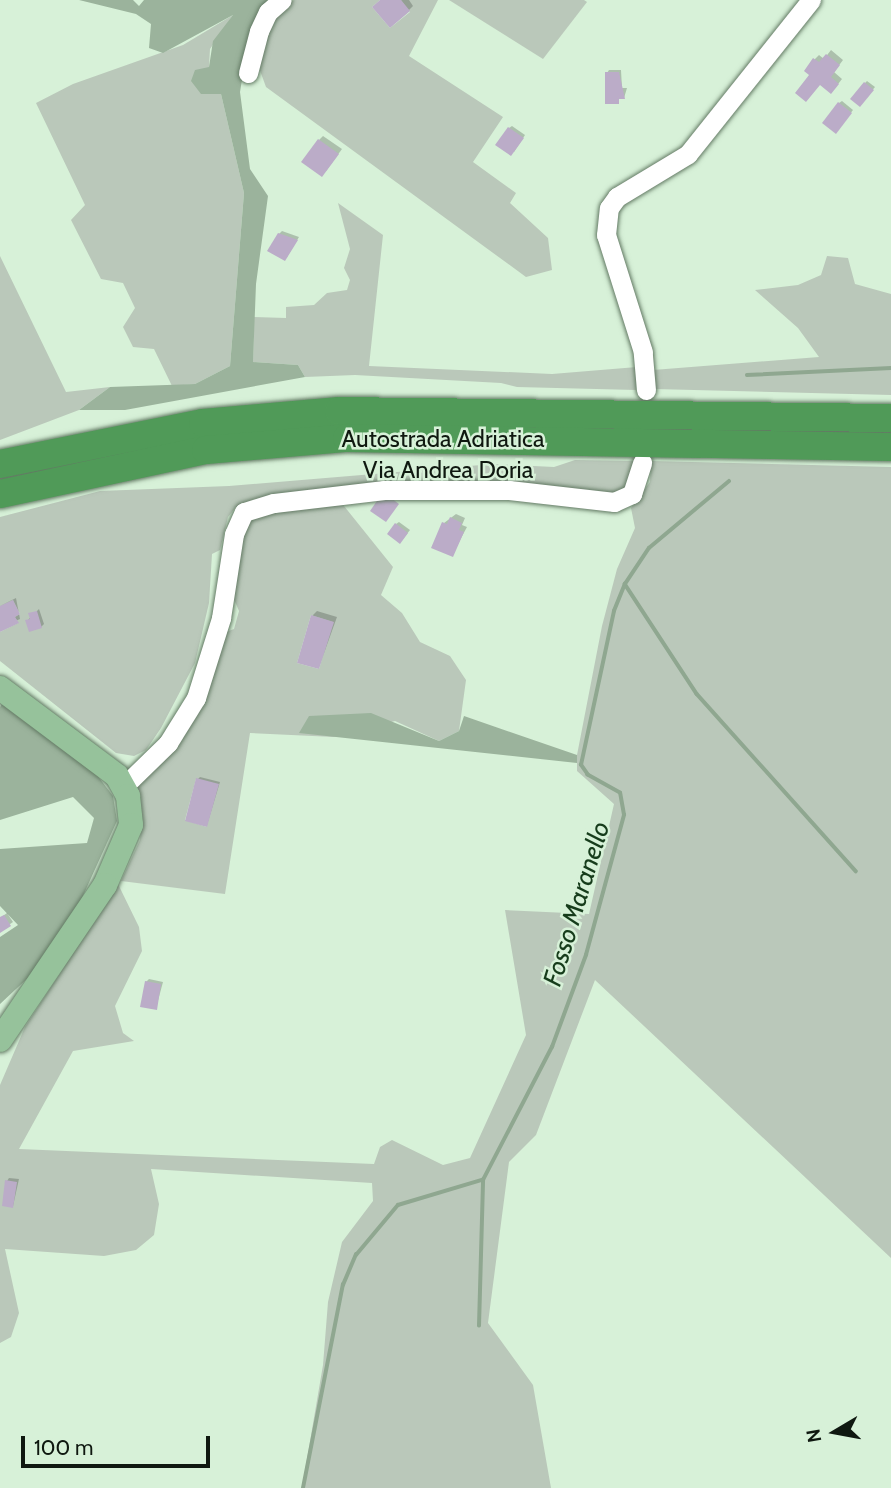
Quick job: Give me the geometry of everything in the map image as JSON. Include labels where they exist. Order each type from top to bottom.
[{"type":"highway","name":"Autostrada Adriatica","points":[[0,464],[203,423],[339,411],[891,418]]},
{"type":"highway","name":"Autostrada Adriatica","points":[[0,494],[206,450],[347,438],[891,447]]},
{"type":"main road","points":[[0,688],[109,768],[124,786],[131,825],[120,859],[0,1040]]},
{"type":"street","points":[[248,73],[259,32],[268,12],[282,0]]},
{"type":"street","points":[[646,390],[643,352],[606,235],[609,208],[617,197],[688,154],[811,0]]},
{"type":"street","name":"Via Andrea Doria","points":[[124,786],[168,743],[196,698],[221,618],[234,534],[244,512],[274,503],[384,490],[509,490],[614,502],[632,494],[642,463]]},
{"type":"green space","points":[[79,0],[133,0],[139,6],[144,0],[273,0],[245,61],[240,92],[250,169],[268,196],[256,284],[253,362],[298,365],[305,377],[125,410],[79,410],[110,387],[195,384],[230,366],[244,193],[221,94],[201,94],[191,81],[195,70],[209,67],[213,41],[233,15],[163,53],[149,48],[151,24],[136,14]]},
{"type":"green space","points":[[294,0],[380,0],[372,7],[390,28],[410,12],[401,0],[438,0],[409,56],[503,117],[473,162],[516,193],[510,203],[548,238],[552,270],[526,277],[266,87],[258,65],[264,34],[284,6]]},
{"type":"green space","points":[[449,0],[584,0],[587,2],[543,59]]},
{"type":"green space","points":[[233,15],[210,49],[209,67],[212,93],[221,94],[244,193],[230,366],[195,384],[172,386],[154,349],[133,347],[123,327],[135,308],[123,283],[101,279],[71,220],[85,205],[36,103],[73,84],[183,45]]},
{"type":"green space","points":[[338,203],[383,235],[369,366],[552,374],[637,367],[636,390],[517,387],[501,383],[355,375],[305,377],[298,365],[253,362],[254,317],[286,318],[286,307],[314,305],[327,293],[347,290],[350,280],[344,268],[350,249]]},
{"type":"green space","points":[[0,256],[66,392],[110,387],[79,410],[0,440]]},
{"type":"green space","points":[[827,256],[848,258],[855,284],[891,294],[891,395],[654,389],[653,370],[819,357],[798,328],[755,290],[798,285],[821,275]]},
{"type":"green space","points":[[575,460],[636,461],[630,485],[611,495],[382,486],[254,499],[236,507],[228,517],[220,550],[212,554],[209,603],[195,663],[161,728],[146,750],[134,756],[116,753],[0,661],[0,632],[18,623],[15,617],[20,614],[13,600],[0,606],[0,517],[100,491],[229,486],[493,464],[554,467]]},
{"type":"green space","points":[[651,461],[891,467],[891,1258],[595,980],[536,1135],[509,1162],[488,1323],[533,1385],[551,1488],[302,1488],[323,1365],[328,1302],[342,1242],[373,1201],[372,1183],[151,1169],[159,1204],[154,1235],[136,1250],[104,1256],[5,1249],[19,1313],[11,1337],[0,1343],[0,1085],[25,1027],[118,884],[139,927],[142,951],[115,1006],[123,1033],[134,1041],[73,1051],[19,1149],[374,1164],[380,1147],[392,1140],[443,1165],[470,1158],[526,1035],[505,910],[589,914],[614,804],[577,771],[577,755],[602,626],[617,569],[635,528],[631,508],[650,482]]},
{"type":"green space","points":[[340,501],[393,567],[381,595],[402,613],[420,642],[450,656],[466,680],[459,731],[439,741],[395,721],[334,737],[250,733],[225,894],[121,881],[140,840],[142,817],[136,789],[174,750],[223,633],[234,629],[239,611],[233,597],[243,534],[252,516]],"holes":[[[311,615],[333,622],[319,669],[297,663]],[[196,779],[207,827],[185,820]]]},
{"type":"green space","points":[[4,701],[84,758],[113,796],[117,821],[71,922],[31,975],[0,1004],[0,937],[18,925],[0,906],[0,849],[87,843],[94,818],[73,797],[0,820],[0,707]]},
{"type":"green space","points":[[371,713],[439,741],[459,731],[464,716],[577,755],[577,763],[299,733],[309,716]]},
{"type":"building","points":[[380,0],[401,0],[410,11],[390,28],[372,7]]},
{"type":"building","points":[[826,54],[840,65],[831,77],[839,84],[831,94],[820,85],[806,102],[795,93],[809,75],[804,71],[813,58],[819,62]]},
{"type":"building","points":[[605,72],[619,72],[625,99],[619,99],[619,104],[605,104]]},
{"type":"building","points":[[864,82],[874,90],[860,107],[850,99]]},
{"type":"building","points":[[838,102],[852,113],[836,134],[822,123]]},
{"type":"building","points":[[508,127],[524,138],[511,156],[495,145]]},
{"type":"building","points":[[318,139],[339,154],[322,177],[301,162]]},
{"type":"building","points":[[278,233],[298,240],[285,261],[267,251]]},
{"type":"building","points":[[383,492],[399,504],[386,522],[370,511]]},
{"type":"building","points":[[450,517],[462,523],[459,530],[464,532],[453,557],[431,548],[442,522],[447,524]]},
{"type":"building","points":[[395,523],[408,533],[400,544],[387,534]]},
{"type":"building","points":[[13,600],[20,614],[15,617],[19,623],[0,632],[0,606]]},
{"type":"building","points":[[37,611],[42,628],[29,632],[25,620],[30,619],[28,613]]},
{"type":"building","points":[[311,615],[334,622],[319,669],[297,663]]},
{"type":"building","points":[[196,778],[219,784],[207,827],[185,821]]},
{"type":"building","points":[[4,915],[11,926],[0,933],[0,917]]},
{"type":"building","points":[[145,981],[161,984],[157,1010],[140,1007]]},
{"type":"building","points":[[5,1180],[17,1182],[13,1208],[2,1206]]},
{"type":"waterway","name":"Fosso Maranello","points":[[747,375],[891,368]]},
{"type":"waterway","name":"Fosso Maranello","points":[[479,1326],[483,1180],[552,1047],[586,955],[624,815],[620,793],[588,775],[581,765],[614,611],[625,584],[649,548],[729,481]]},
{"type":"waterway","points":[[625,584],[697,694],[856,871]]},
{"type":"waterway","name":"Fosso Maranello","points":[[303,1488],[343,1285],[356,1255],[398,1205],[482,1180]]}]
